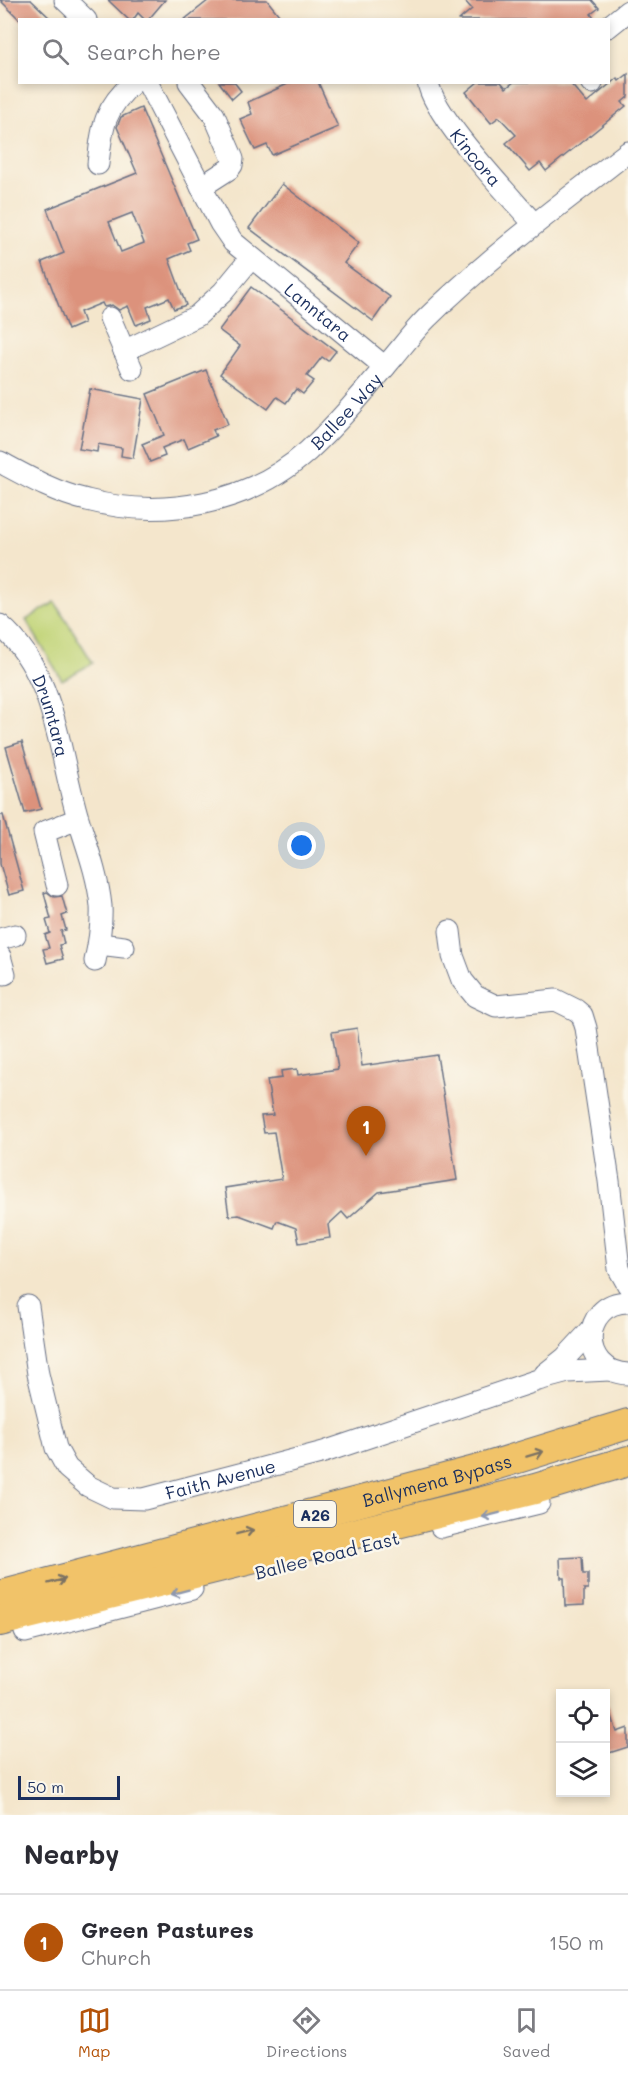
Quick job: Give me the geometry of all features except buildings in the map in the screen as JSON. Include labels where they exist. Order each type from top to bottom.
[{"type":"highway","name":"Ballymena Bypass","points":[[0,1596],[475,1472],[628,1424]]},
{"type":"highway","name":"Ballymena Bypass","points":[[8,1629],[535,1489],[628,1461]]},
{"type":"street","points":[[65,0],[84,18]]},
{"type":"street","points":[[610,26],[628,11]]},
{"type":"street","points":[[98,164],[102,133],[108,114],[118,97],[132,84]]},
{"type":"street","name":"Lanntara","points":[[148,84],[227,235],[251,258],[386,367]]},
{"type":"street","points":[[191,84],[214,115],[233,159],[229,169],[201,187]]},
{"type":"street","name":"Kincora","points":[[428,84],[430,92],[444,115],[534,224]]},
{"type":"street","name":"Ballee Way","points":[[0,462],[51,488],[101,503],[155,509],[204,503],[239,492],[277,476],[321,438],[386,367],[424,321],[534,224],[628,152]]},
{"type":"street","points":[[110,318],[128,360],[197,316],[229,285],[251,258]]},
{"type":"street","name":"Drumtara","points":[[0,625],[25,653],[49,701],[99,894],[101,916],[97,952],[124,947]]},
{"type":"street","points":[[57,885],[44,832],[78,819]]},
{"type":"street","points":[[450,931],[453,956],[462,980],[475,996],[496,1006],[556,1000],[582,1015],[586,1028],[623,1277],[613,1284],[594,1323],[591,1341],[593,1352],[600,1362],[619,1372]]},
{"type":"street","points":[[594,1323],[612,1304],[628,1302]]},
{"type":"street","name":"Faith Avenue","points":[[28,1306],[38,1374],[56,1448],[67,1468],[88,1486],[113,1498],[144,1499],[315,1454],[568,1372],[619,1372]]},
{"type":"street","name":"Faith Avenue","points":[[538,1380],[566,1358],[594,1323]]},
{"type":"street","name":"Ballee Road East","points":[[8,1629],[496,1515],[628,1475]]},
{"type":"green space","points":[[55,602],[93,663],[62,680],[26,620]]},
{"type":"place","name":"Green Pastures","points":[[366,1156]]}]
